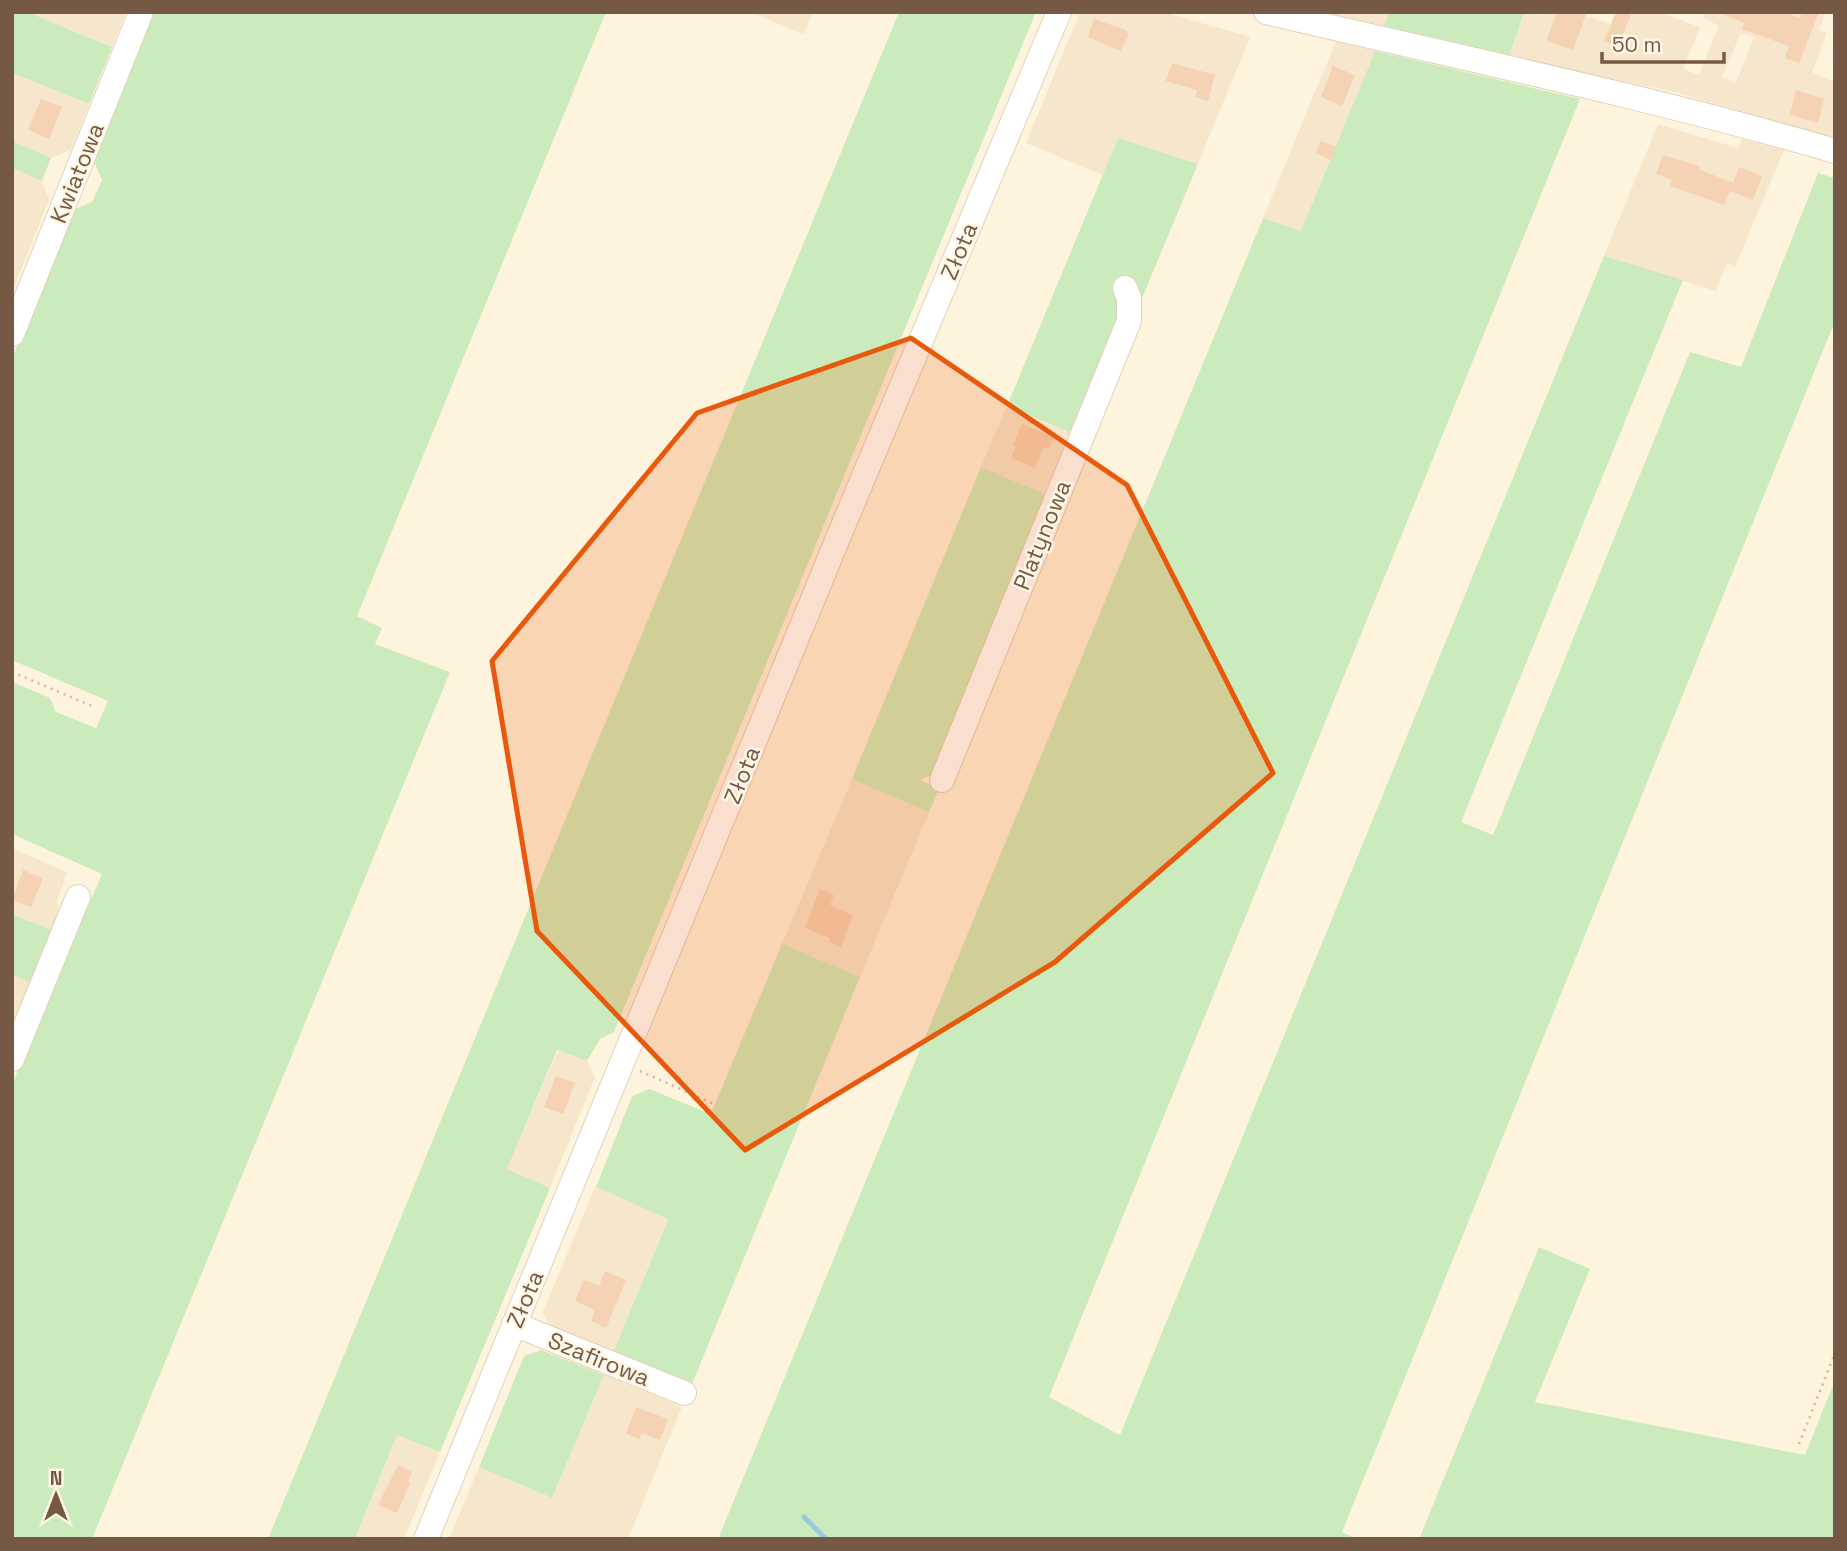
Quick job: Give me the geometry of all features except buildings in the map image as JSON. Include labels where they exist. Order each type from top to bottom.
[{"type":"street","name":"Kwiatowa","points":[[12,334],[141,12]]},
{"type":"street","name":"Złota","points":[[426,1539],[843,526],[1059,12]]},
{"type":"street","points":[[1266,12],[1604,89],[1754,127],[1835,151]]},
{"type":"street","name":"Platynowa","points":[[943,780],[1129,321],[1129,298],[1125,288]]},
{"type":"street","points":[[12,1059],[78,897]]},
{"type":"street","name":"Szafirowa","points":[[514,1324],[684,1393]]},
{"type":"path","points":[[12,672],[92,706]]},
{"type":"path","points":[[623,1063],[714,1104]]},
{"type":"path","points":[[1799,1444],[1835,1353]]},
{"type":"highlighted area","points":[[911,338],[1127,485],[1273,773],[1055,962],[745,1150],[537,931],[492,661],[697,413]]},
{"type":"shaded area","points":[[27,12],[126,12],[112,47]]},
{"type":"shaded area","points":[[750,12],[813,12],[804,34]]},
{"type":"shaded area","points":[[1080,12],[1172,12],[1171,14],[1177,16],[1250,37],[1198,164],[1118,138],[1103,175],[1026,143]]},
{"type":"shaded area","points":[[1318,12],[1388,12],[1384,28]]},
{"type":"shaded area","points":[[1524,12],[1543,15],[1544,12],[1573,12],[1611,24],[1604,41],[1618,47],[1631,14],[1628,12],[1659,12],[1700,27],[1683,69],[1699,75],[1719,26],[1703,18],[1706,12],[1826,12],[1819,30],[1827,33],[1812,72],[1835,82],[1835,139],[1674,92],[1509,56]],"holes":[[[1741,33],[1754,37],[1736,83],[1722,77]]]},
{"type":"shaded area","points":[[1336,41],[1375,51],[1301,232],[1263,218]]},
{"type":"shaded area","points":[[12,73],[89,104],[71,150],[51,158],[12,141]]},
{"type":"shaded area","points":[[1658,124],[1738,148],[1742,139],[1784,150],[1735,267],[1727,263],[1716,291],[1604,256]]},
{"type":"shaded area","points":[[12,168],[42,181],[49,200],[12,292]]},
{"type":"shaded area","points":[[1007,406],[1075,434],[1049,496],[981,467]]},
{"type":"shaded area","points":[[852,779],[929,812],[860,977],[782,944]]},
{"type":"shaded area","points":[[12,848],[67,872],[57,902],[62,916],[56,932],[12,914]]},
{"type":"shaded area","points":[[12,975],[34,984],[12,1037]]},
{"type":"shaded area","points":[[558,1050],[587,1061],[595,1077],[550,1188],[507,1169]]},
{"type":"shaded area","points":[[595,1187],[668,1218],[613,1353],[550,1329],[543,1312]]},
{"type":"shaded area","points":[[604,1375],[682,1407],[628,1539],[449,1539],[479,1467],[552,1498]]},
{"type":"shaded area","points":[[397,1435],[440,1452],[404,1539],[355,1539]]},
{"type":"green space","points":[[12,12],[27,12],[112,47],[89,104],[12,73]]},
{"type":"green space","points":[[152,12],[606,12],[357,616],[382,628],[375,644],[450,672],[92,1539],[12,1539],[12,1084],[102,874],[12,834],[12,682],[50,698],[56,712],[96,728],[108,701],[12,660],[12,358],[73,210],[92,202],[102,180],[93,160]]},
{"type":"green space","points":[[899,12],[1036,12],[614,1032],[600,1039],[587,1061],[557,1050],[507,1169],[550,1188],[440,1452],[397,1435],[355,1539],[268,1539]]},
{"type":"green space","points":[[1388,12],[1524,12],[1509,56],[1384,28]]},
{"type":"green space","points":[[1375,51],[1580,99],[1049,1397],[1120,1435],[1604,256],[1683,280],[1461,822],[1493,835],[1690,352],[1741,367],[1818,173],[1835,178],[1835,321],[1342,1532],[1357,1539],[718,1539],[1263,218],[1301,231]]},
{"type":"green space","points":[[1118,138],[1198,164],[1137,310],[1116,305],[1122,319],[1075,434],[1007,406]]},
{"type":"green space","points":[[12,141],[51,158],[42,181],[12,168]]},
{"type":"green space","points":[[981,467],[1049,496],[934,774],[920,780],[939,789],[929,812],[852,779]]},
{"type":"green space","points":[[12,914],[56,932],[34,984],[12,975]]},
{"type":"green space","points":[[782,944],[860,977],[692,1384],[613,1353],[668,1219],[596,1187],[632,1096],[649,1089],[711,1114]]},
{"type":"green space","points":[[1539,1247],[1590,1269],[1535,1402],[1805,1455],[1835,1380],[1835,1539],[1419,1539]]},
{"type":"green space","points":[[541,1350],[604,1375],[552,1498],[479,1467],[524,1356]]},
{"type":"waterway","points":[[804,1517],[826,1539]]}]
